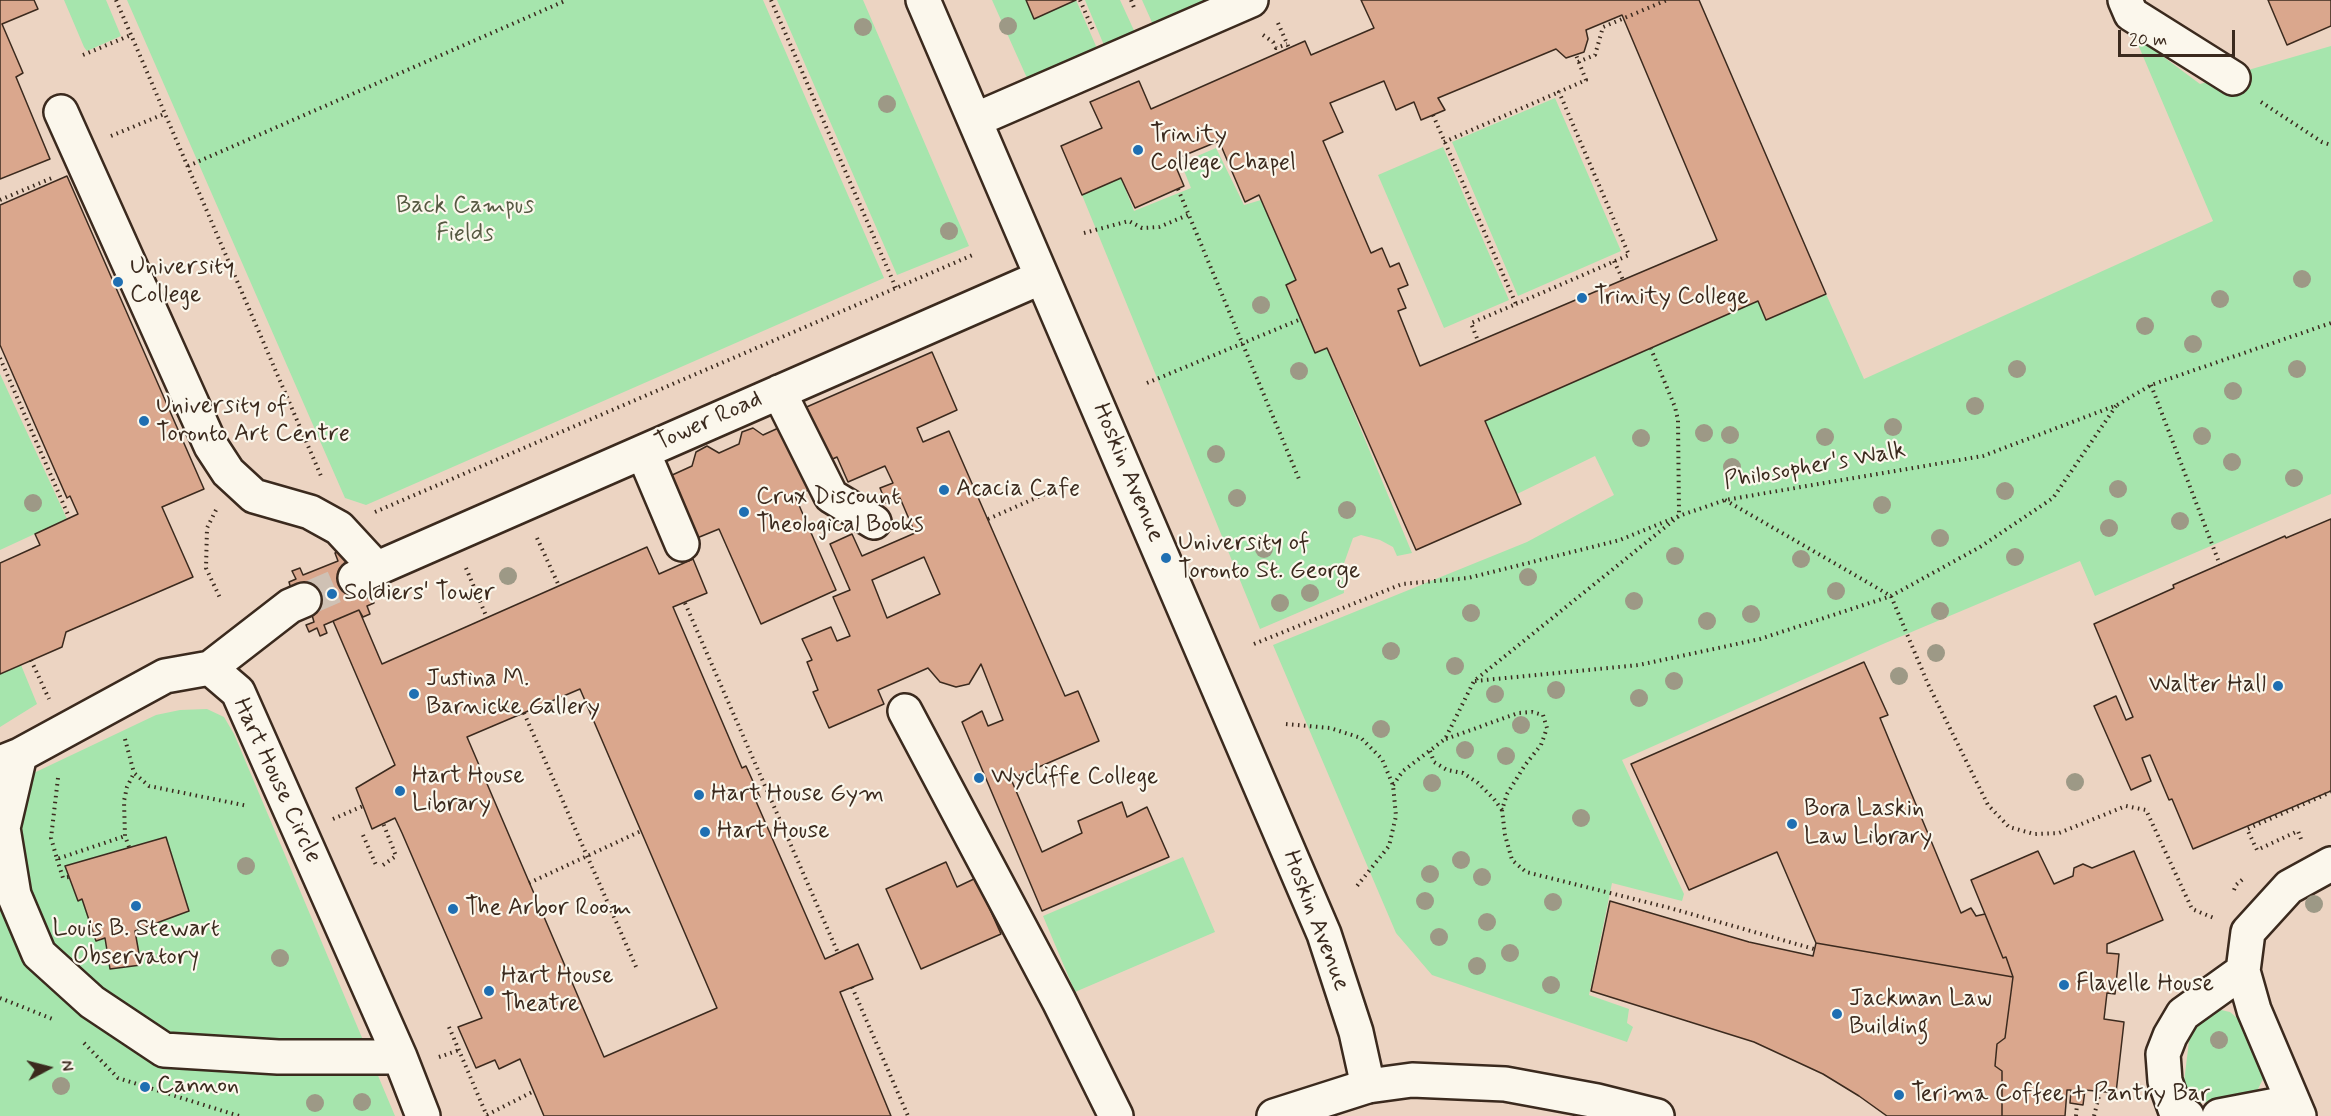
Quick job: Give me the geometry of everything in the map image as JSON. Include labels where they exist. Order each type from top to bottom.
[{"type":"street","name":"Hoskin Avenue","points":[[923,0],[1324,934],[1356,1032],[1368,1086]]},
{"type":"street","points":[[975,120],[1251,0]]},
{"type":"street","points":[[2125,0],[2131,14],[2233,78]]},
{"type":"street","points":[[61,112],[211,446],[228,472],[255,496],[310,512],[339,528]]},
{"type":"street","name":"Tower Road","points":[[339,528],[366,573],[1042,277]]},
{"type":"street","points":[[779,392],[831,496],[874,522]]},
{"type":"street","points":[[643,452],[682,544]]},
{"type":"street","points":[[304,600],[290,606],[210,668],[165,676],[10,759],[3,828],[14,895],[39,954],[92,1002],[164,1050],[278,1057],[400,1057]]},
{"type":"street","name":"Hart House Circle","points":[[210,668],[238,692],[400,1057],[423,1116]]},
{"type":"street","points":[[905,711],[1059,1001],[1116,1116]]},
{"type":"street","points":[[2219,1116],[2295,1109],[2254,1011],[2243,971],[2248,932],[2289,886],[2331,864]]},
{"type":"street","points":[[2187,1116],[2175,1108],[2165,1081],[2163,1054],[2183,1014],[2243,971]]},
{"type":"street","points":[[1274,1116],[1368,1086],[1412,1080],[1505,1084],[1597,1101],[1657,1116]]},
{"type":"path","points":[[116,0],[322,479],[310,512]]},
{"type":"path","points":[[188,166],[567,0]]},
{"type":"path","points":[[771,0],[896,288]]},
{"type":"path","points":[[1578,62],[1595,55],[1603,27],[1667,0]]},
{"type":"path","points":[[1273,42],[1276,48],[1288,46],[1281,28]]},
{"type":"path","points":[[83,55],[131,35]]},
{"type":"path","points":[[1444,142],[1586,80],[1576,55]]},
{"type":"path","points":[[2233,78],[2267,106],[2322,142],[2331,145]]},
{"type":"path","points":[[1478,341],[1471,323],[1629,255],[1559,92]]},
{"type":"path","points":[[0,200],[60,174],[94,143],[164,114]]},
{"type":"path","points":[[1433,115],[1516,304]]},
{"type":"path","points":[[1178,189],[1299,479]]},
{"type":"path","points":[[1084,233],[1129,221],[1142,228],[1159,227],[1188,214]]},
{"type":"path","points":[[339,528],[975,254]]},
{"type":"path","points":[[1614,261],[1623,280]]},
{"type":"path","points":[[1147,383],[1301,320]]},
{"type":"path","name":"Philosopher's Walk","points":[[1393,785],[1403,771],[1445,740],[1474,681],[1679,516],[1725,500],[1983,456],[2117,405],[2151,385],[2331,323]]},
{"type":"path","points":[[1254,644],[1402,584],[1468,578],[1620,540],[1679,516],[1678,420],[1675,407],[1651,349]]},
{"type":"path","points":[[0,358],[69,517]]},
{"type":"path","points":[[2151,385],[2220,565]]},
{"type":"path","points":[[1474,681],[1639,665],[1760,639],[1891,596],[1980,547],[2053,498],[2117,405]]},
{"type":"path","points":[[221,600],[206,568],[207,528],[236,480]]},
{"type":"path","points":[[988,519],[1070,483]]},
{"type":"path","points":[[1725,500],[1891,596],[1928,684],[1988,805],[2008,826],[2034,834],[2059,833],[2126,806],[2146,810],[2192,909],[2248,932]]},
{"type":"path","points":[[534,532],[559,586]]},
{"type":"path","points":[[685,603],[838,953]]},
{"type":"path","points":[[1445,740],[1518,713],[1532,712],[1543,715],[1547,728],[1541,745],[1513,784],[1502,810],[1505,835],[1512,860],[1526,872],[1670,908],[1814,949]]},
{"type":"path","points":[[524,713],[637,969]]},
{"type":"path","points":[[1286,724],[1330,728],[1361,738],[1382,759],[1393,785],[1396,816],[1389,846],[1357,886]]},
{"type":"path","points":[[64,731],[51,838],[63,878],[69,877]]},
{"type":"path","points":[[1430,751],[1434,762],[1447,770],[1463,773],[1478,783],[1502,810]]},
{"type":"path","points":[[129,847],[124,801],[127,787],[134,773],[149,786],[292,814],[331,819],[363,806]]},
{"type":"path","points":[[2302,843],[2298,831],[2257,850],[2247,829],[2331,792]]},
{"type":"path","points":[[383,823],[396,856],[383,865]]},
{"type":"path","points":[[529,883],[641,831]]},
{"type":"path","points":[[363,835],[376,865]]},
{"type":"path","points":[[57,859],[126,836]]},
{"type":"path","points":[[852,987],[908,1116]]},
{"type":"path","points":[[449,1027],[487,1115],[534,1091]]},
{"type":"path","points":[[437,1058],[459,1050]]},
{"type":"path","points":[[2094,1116],[2100,1092]]},
{"type":"path","points":[[2076,1116],[2077,1104]]},
{"type":"path","points":[[213,1116],[222,1112]]},
{"type":"shaded area","name":"University of Toronto St. George","points":[[0,0],[2331,0],[2331,1116],[0,1116]]},
{"type":"green space","points":[[64,0],[106,0],[121,36],[87,51]]},
{"type":"green space","name":"Back Campus Fields","points":[[127,0],[763,0],[884,278],[366,505],[345,498]]},
{"type":"green space","points":[[777,0],[863,0],[969,246],[897,275]]},
{"type":"green space","points":[[992,0],[1026,0],[1034,19],[1076,0],[1099,53],[1035,80],[1027,78]]},
{"type":"green space","points":[[1085,0],[1120,0],[1137,37],[1106,50]]},
{"type":"green space","points":[[1142,0],[1221,0],[1155,29]]},
{"type":"green space","points":[[2134,35],[2200,84],[2331,46],[2331,494],[2095,596],[2080,561],[1883,644],[1622,760],[1684,894],[1682,901],[1612,883],[1589,995],[1629,1009],[1627,1023],[1633,1027],[1627,1042],[1432,975],[1396,933],[1273,645],[1527,542],[1614,495],[1595,456],[1517,494],[1485,421],[1758,301],[1767,320],[1826,294],[1864,379],[2213,221]]},
{"type":"green space","points":[[1555,98],[1621,251],[1518,296],[1452,142]]},
{"type":"green space","points":[[1443,147],[1509,300],[1444,328],[1378,175]]},
{"type":"green space","points":[[1216,148],[1244,205],[1261,200],[1296,280],[1286,285],[1315,353],[1327,348],[1412,553],[1397,556],[1393,547],[1380,540],[1361,535],[1353,538],[1342,569],[1344,593],[1260,629],[1082,195],[1121,178],[1134,211],[1191,188],[1181,163]]},
{"type":"green space","points":[[0,374],[67,519],[0,550]]},
{"type":"green space","points":[[21,665],[37,704],[0,727],[0,674]]},
{"type":"green space","points":[[207,709],[224,717],[234,734],[395,1116],[0,1116],[0,789],[156,715],[180,710]]},
{"type":"green space","points":[[1183,857],[1215,932],[1075,992],[1043,916]]},
{"type":"green space","points":[[2221,1010],[2230,1012],[2244,1024],[2264,1071],[2264,1077],[2257,1091],[2249,1097],[2201,1103],[2189,1095],[2184,1082],[2190,1033],[2195,1023],[2210,1012]]},
{"type":"building","points":[[0,0],[34,0],[38,9],[2,24],[23,73],[16,77],[50,159],[0,179]]},
{"type":"building","points":[[1026,0],[1076,0],[1034,19]]},
{"type":"building","name":"Trinity College","points":[[1361,0],[1699,0],[1826,294],[1766,320],[1758,301],[1485,421],[1521,504],[1416,550],[1327,348],[1315,353],[1286,285],[1296,280],[1259,195],[1245,202],[1219,141],[1173,160],[1184,186],[1135,208],[1121,178],[1082,195],[1061,146],[1102,128],[1090,102],[1139,81],[1151,109],[1305,41],[1311,55],[1374,28]],"holes":[[[1622,15],[1717,240],[1420,366],[1398,311],[1406,308],[1398,289],[1408,285],[1399,263],[1390,267],[1382,248],[1371,253],[1323,141],[1343,132],[1330,103],[1384,81],[1396,110],[1414,102],[1421,120],[1445,110],[1438,98],[1556,49],[1566,58],[1584,52],[1588,39],[1586,30]]]},
{"type":"building","points":[[2268,0],[2331,0],[2331,26],[2287,45]]},
{"type":"building","name":"University College","points":[[67,176],[204,489],[162,507],[193,577],[66,632],[62,647],[0,674],[0,563],[40,545],[35,534],[78,514],[70,496],[67,498],[0,345],[0,205]]},
{"type":"building","name":"Wycliffe College","points":[[932,352],[957,410],[917,428],[923,442],[949,431],[1065,696],[1078,691],[1099,741],[1011,779],[1042,852],[1082,833],[1078,821],[1122,802],[1127,817],[1147,807],[1169,857],[1042,911],[962,722],[982,711],[988,726],[1003,720],[981,664],[969,684],[956,687],[940,682],[928,668],[878,690],[884,704],[829,728],[813,692],[818,690],[807,662],[812,660],[802,639],[831,627],[837,641],[850,636],[833,597],[850,590],[830,544],[852,534],[862,556],[915,533],[900,498],[886,503],[880,488],[893,483],[885,466],[848,482],[837,457],[826,462],[802,409]],"holes":[[[924,557],[940,594],[887,618],[872,580]]]},
{"type":"building","name":"Crux Discount Theological Books","points":[[785,425],[813,488],[795,496],[836,590],[761,624],[719,529],[697,538],[670,476],[692,466],[696,452],[707,446],[719,453],[739,444],[742,432],[753,428],[763,435]]},
{"type":"building","points":[[2331,519],[2331,791],[2193,849],[2150,755],[2142,758],[2151,781],[2131,790],[2094,706],[2116,696],[2126,720],[2133,717],[2094,624],[2174,588],[2173,585],[2285,536],[2286,538]]},
{"type":"building","name":"Hart House","points":[[647,547],[659,574],[693,559],[707,593],[673,607],[742,768],[746,766],[760,797],[755,799],[825,959],[858,944],[873,979],[840,992],[891,1116],[544,1116],[520,1059],[499,1069],[495,1060],[476,1068],[458,1027],[482,1018],[395,818],[372,829],[356,788],[395,765],[333,621],[359,610],[382,664]],"holes":[[[580,689],[717,1008],[604,1057],[467,737]]]},
{"type":"building","name":"Soldiers' Tower","points":[[343,550],[356,562],[352,571],[364,599],[371,596],[374,603],[367,606],[370,614],[363,617],[359,610],[324,625],[327,633],[320,636],[317,628],[309,632],[306,625],[314,622],[312,615],[304,600],[291,589],[289,582],[296,579],[292,571],[300,568],[303,575],[338,561],[335,553]]},
{"type":"building","name":"Bora Laskin Law Library","points":[[1864,662],[1888,715],[1880,718],[1961,913],[1971,908],[1976,916],[1985,914],[2013,977],[1816,943],[1777,852],[1689,890],[1631,764]]},
{"type":"building","name":"Louis B. Stewart Observatory","points":[[166,837],[189,911],[135,931],[141,965],[110,969],[105,938],[96,941],[82,899],[78,901],[65,866]]},
{"type":"building","name":"Flavelle House","points":[[2038,851],[2054,884],[2073,876],[2074,868],[2083,864],[2092,868],[2134,851],[2163,920],[2107,944],[2107,953],[2119,954],[2115,994],[2107,993],[2104,1019],[2124,1022],[2116,1093],[2085,1090],[2083,1105],[2070,1103],[2071,1090],[2067,1090],[2065,1116],[2002,1116],[2002,1071],[1995,1066],[1997,1044],[2005,1038],[2013,977],[1971,880]]},
{"type":"building","points":[[946,862],[957,887],[976,878],[1001,934],[921,969],[886,889]]},
{"type":"building","name":"Jackman Law Building","points":[[1610,901],[1749,942],[1813,956],[1816,943],[2013,977],[2005,1038],[1997,1044],[1995,1066],[2002,1071],[2002,1116],[1887,1116],[1823,1074],[1754,1042],[1591,991]]},
{"type":"tunnel","points":[[304,600],[355,578]]},
{"type":"place","name":"Trinity College Chapel","points":[[1138,150]]},
{"type":"place","name":"University College","points":[[118,282]]},
{"type":"place","name":"Trinity College","points":[[1582,298]]},
{"type":"place","name":"University of Toronto Art Centre","points":[[144,421]]},
{"type":"place","name":"Acacia Cafe","points":[[944,490]]},
{"type":"place","name":"Crux Discount Theological Books","points":[[744,512]]},
{"type":"place","name":"University of Toronto St. George","points":[[1166,558]]},
{"type":"place","name":"Soldiers' Tower","points":[[332,594]]},
{"type":"place","name":"Walter Hall","points":[[2278,686]]},
{"type":"place","name":"Justina M. Barnicke Gallery","points":[[414,694]]},
{"type":"place","name":"Wycliffe College","points":[[979,778]]},
{"type":"place","name":"Hart House Library","points":[[400,791]]},
{"type":"place","name":"Hart House Gym","points":[[699,795]]},
{"type":"place","name":"Bora Laskin Law Library","points":[[1792,824]]},
{"type":"place","name":"Hart House","points":[[705,832]]},
{"type":"place","name":"Louis B. Stewart Observatory","points":[[136,906]]},
{"type":"place","name":"The Arbor Room","points":[[453,909]]},
{"type":"place","name":"Flavelle House","points":[[2064,985]]},
{"type":"place","name":"Hart House Theatre","points":[[489,991]]},
{"type":"place","name":"Jackman Law Building","points":[[1837,1014]]},
{"type":"place","name":"Cannon","points":[[145,1087]]},
{"type":"place","name":"Terima Coffee + Pantry Bar","points":[[1899,1095]]}]
